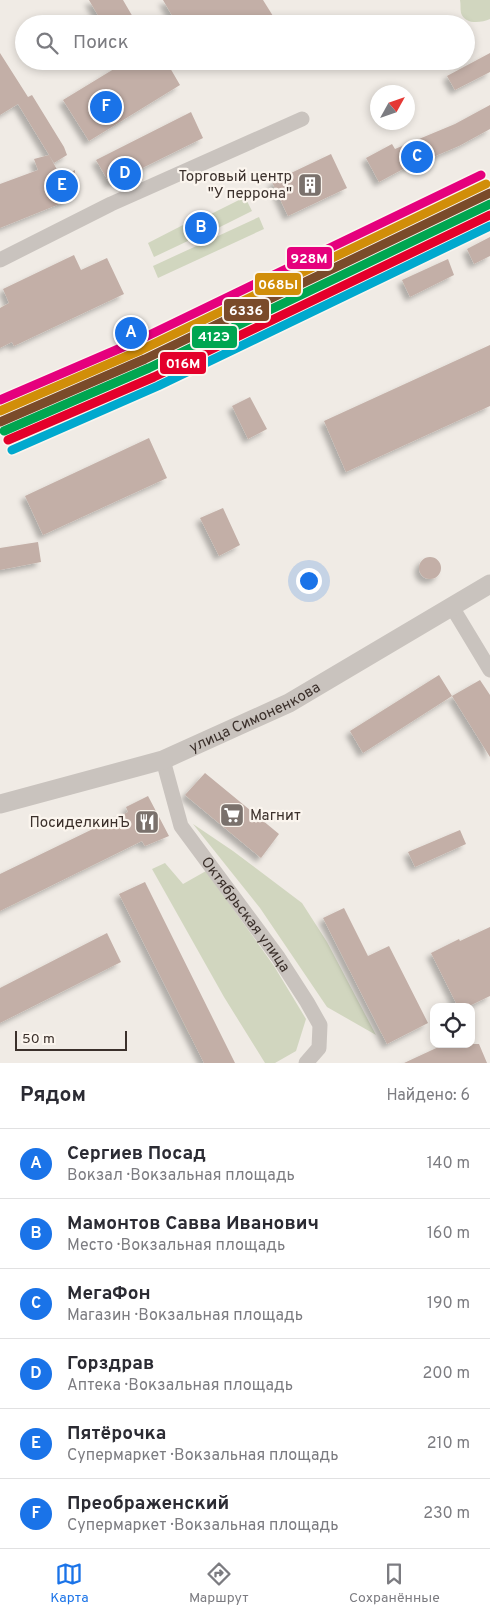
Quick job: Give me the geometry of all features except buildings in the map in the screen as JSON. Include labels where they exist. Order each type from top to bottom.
[{"type":"street","points":[[0,260],[111,204],[302,119]]},
{"type":"street","name":"улица Симоненкова","points":[[0,804],[163,760],[289,703],[490,584]]},
{"type":"street","points":[[452,607],[490,670]]},
{"type":"street","name":"Октябрьская улица","points":[[163,760],[181,826],[278,957],[320,1025],[319,1048],[306,1063]]},
{"type":"green space","points":[[460,0],[490,0],[490,19],[475,22],[475,15],[462,15]]},
{"type":"green space","points":[[245,197],[252,211],[216,229],[209,215]]},
{"type":"green space","points":[[259,217],[264,229],[158,278],[153,266]]},
{"type":"green space","points":[[183,225],[190,240],[154,257],[148,243]]},
{"type":"green space","points":[[193,824],[233,851],[302,903],[327,942],[376,1035],[327,1007],[260,908]]},
{"type":"green space","points":[[165,863],[183,884],[206,871],[274,966],[306,1019],[296,1051],[275,1063],[265,1063],[224,997],[152,869]]},
{"type":"transit line","name":"928М","points":[[0,400],[137,341],[481,175]]},
{"type":"transit line","name":"068Ы","points":[[0,411],[141,350],[486,184]]},
{"type":"transit line","name":"6336","points":[[0,422],[145,359],[490,193]]},
{"type":"transit line","name":"412Э","points":[[4,431],[149,368],[490,204]]},
{"type":"transit line","name":"016М","points":[[8,440],[154,377],[490,215]]},
{"type":"transit line","points":[[12,450],[158,386],[490,226]]},
{"type":"place","name":"Преображенский","points":[[106,107]]},
{"type":"place","name":"МегаФон","points":[[417,157]]},
{"type":"place","name":"Горздрав","points":[[125,174]]},
{"type":"place","name":"Торговый центр \"У перрона\"","points":[[310,185]]},
{"type":"place","name":"Пятёрочка","points":[[62,186]]},
{"type":"place","name":"Мамонтов Савва Иванович","points":[[201,228]]},
{"type":"place","name":"Сергиев Посад","points":[[131,333]]},
{"type":"place","name":"Магнит","points":[[232,815]]},
{"type":"place","name":"ПосиделкинЪ","points":[[147,822]]}]
